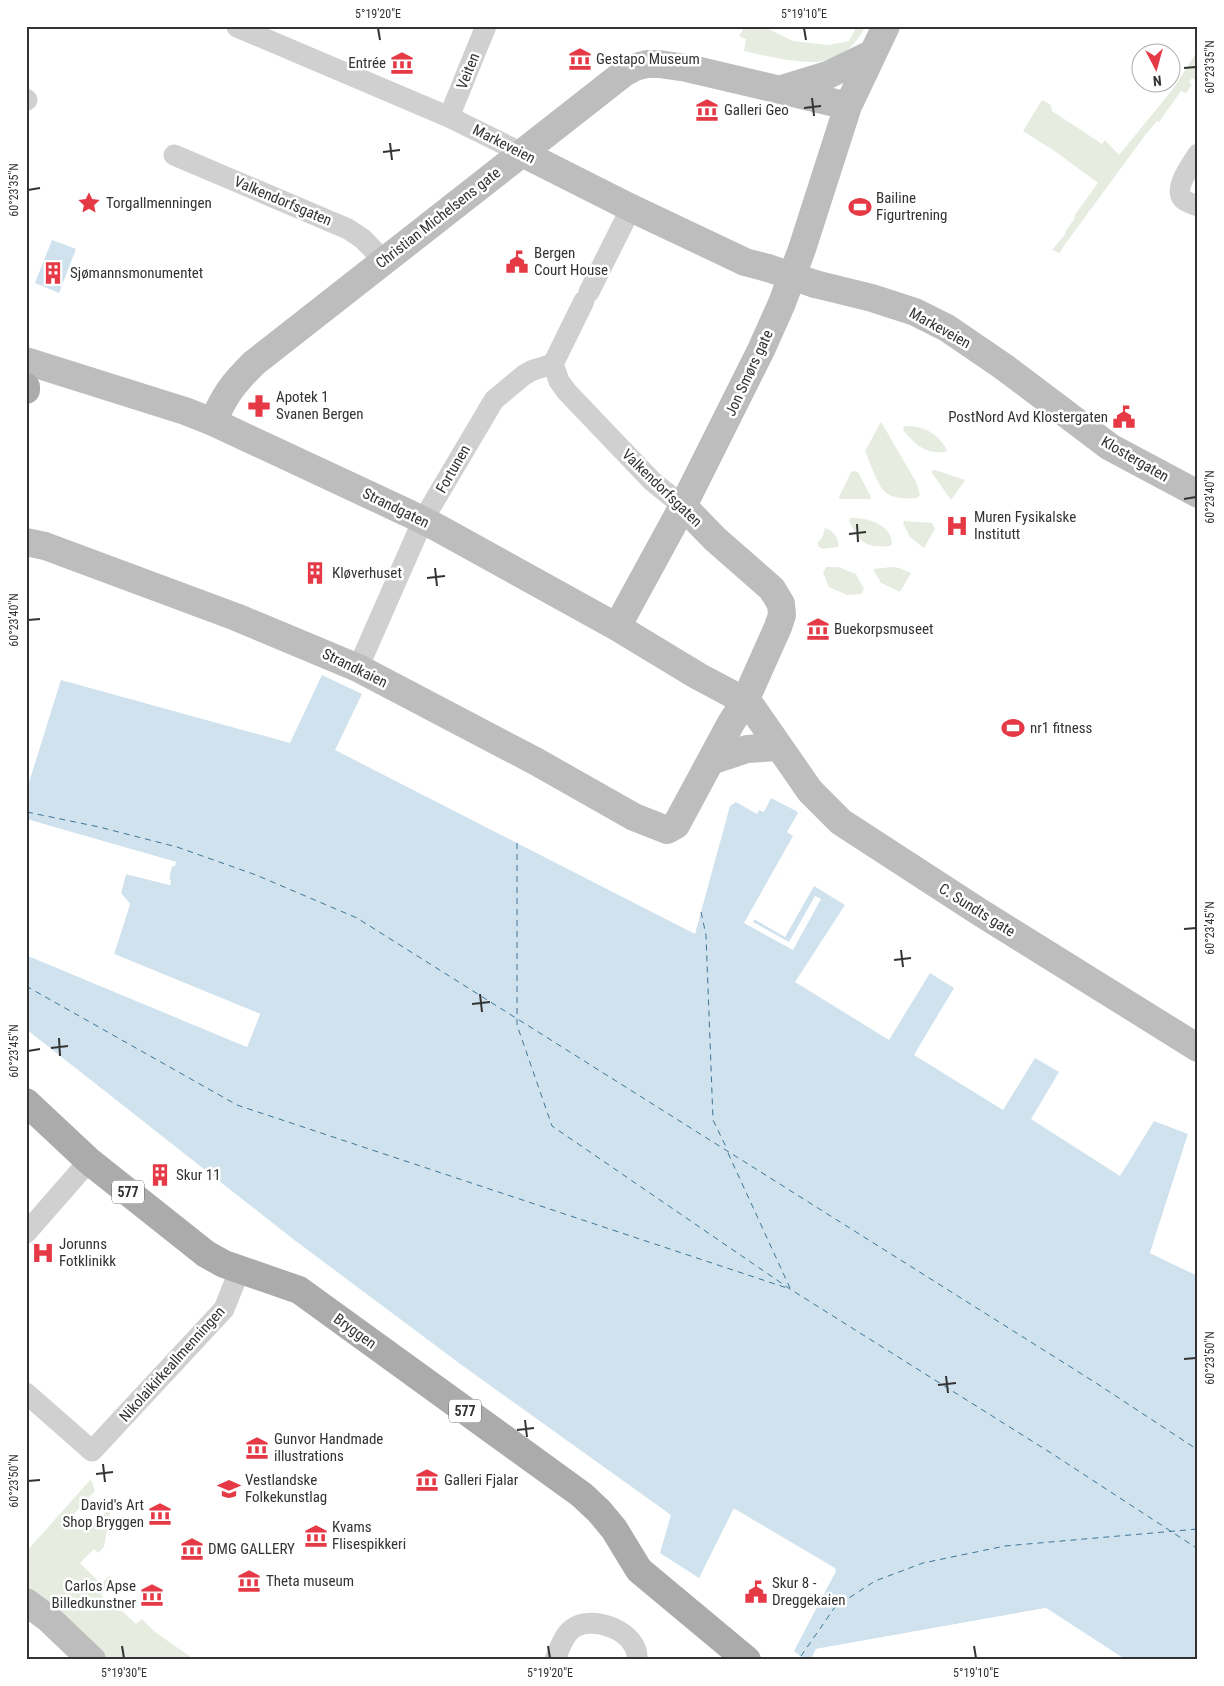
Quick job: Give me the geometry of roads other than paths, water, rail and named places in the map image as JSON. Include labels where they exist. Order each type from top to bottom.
[{"type":"main road","name":"Jon Smørs gate","points":[[617,627],[683,506],[742,391],[782,303],[802,249],[848,106],[871,54],[886,26]]},
{"type":"main road","name":"Christian Michelsens gate","points":[[780,89],[828,75],[871,54]]},
{"type":"main road","name":"Christian Michelsens gate","points":[[213,422],[232,386],[254,363],[624,73],[635,67],[647,64],[660,64],[687,68],[848,106]]},
{"type":"main road","name":"Markeveien","points":[[522,153],[631,208],[745,262],[915,312],[952,331],[1052,402]]},
{"type":"main road","name":"Strandgaten","points":[[26,361],[176,408],[213,422],[423,520],[617,627],[698,676],[745,701]]},
{"type":"main road","name":"Klostergaten","points":[[1052,402],[1110,447],[1198,494]]},
{"type":"main road","name":"Valkendorfsgaten","points":[[683,506],[715,539],[772,589],[780,604],[782,615],[778,627],[745,701]]},
{"type":"main road","name":"Strandkaien","points":[[26,542],[45,546],[236,617],[358,668],[537,762],[634,816],[667,830],[676,824],[711,761]]},
{"type":"main road","points":[[711,761],[745,701]]},
{"type":"main road","name":"C. Sundts gate","points":[[745,701],[751,706],[810,791],[848,828],[1198,1048]]},
{"type":"main road","points":[[711,761],[747,749],[778,746]]},
{"type":"main road","name":"Bryggen","points":[[26,1102],[89,1160],[206,1254],[224,1264],[299,1290],[582,1495],[614,1529],[639,1570],[747,1660]]},
{"type":"main road","points":[[26,1602],[49,1619],[92,1660]]},
{"type":"street","name":"Veiten","points":[[449,117],[486,26]]},
{"type":"street","name":"Markeveien","points":[[237,27],[449,117],[522,153]]},
{"type":"street","points":[[1192,203],[1180,192],[1180,184],[1198,154]]},
{"type":"street","name":"Valkendorfsgaten","points":[[174,155],[348,229],[363,239],[384,261]]},
{"type":"street","points":[[554,364],[631,208]]},
{"type":"street","name":"Valkendorfsgaten","points":[[554,364],[559,381],[567,392],[652,481],[683,506]]},
{"type":"street","name":"Fortunen","points":[[358,668],[423,520],[494,400],[524,375],[533,370],[554,364]]},
{"type":"street","points":[[26,1233],[89,1160]]},
{"type":"street","name":"Nikolaikirkeallmenningen","points":[[26,1393],[92,1452],[224,1309],[240,1269]]},
{"type":"street","points":[[555,1660],[562,1641],[572,1629],[583,1624],[595,1623],[626,1635],[636,1647],[637,1660]]},
{"type":"water","points":[[52,240],[76,249],[59,293],[35,283]]},
{"type":"water","points":[[322,675],[362,694],[335,750],[695,934],[730,806],[736,802],[757,814],[759,810],[764,812],[771,798],[796,811],[798,813],[787,832],[799,840],[754,919],[785,937],[814,886],[845,905],[795,982],[889,1040],[930,973],[954,988],[914,1055],[1003,1110],[1035,1058],[1059,1072],[1031,1119],[1120,1176],[1154,1121],[1188,1134],[1150,1253],[1198,1276],[1198,1660],[1126,1660],[1046,1608],[816,1649],[811,1660],[805,1660],[794,1651],[836,1571],[835,1568],[735,1509],[699,1578],[660,1553],[671,1515],[463,1366],[293,1239],[26,1029],[26,955],[247,1047],[260,1014],[114,954],[130,904],[121,893],[126,874],[170,885],[170,873],[176,862],[26,819],[26,792],[61,680],[290,743]]},
{"type":"place","name":"Gestapo Museum","points":[[580,59]]},
{"type":"place","name":"Entrée","points":[[402,63]]},
{"type":"place","name":"Galleri Geo","points":[[707,110]]},
{"type":"place","name":"Torgallmenningen","points":[[89,203]]},
{"type":"place","name":"Bailine Figurtrening","points":[[860,207]]},
{"type":"place","name":"Bergen Court House","points":[[517,262]]},
{"type":"place","name":"Sjømannsmonumentet","points":[[53,273]]},
{"type":"place","name":"Apotek 1 Svanen Bergen","points":[[259,406]]},
{"type":"place","name":"PostNord Avd Klostergaten","points":[[1124,417]]},
{"type":"place","name":"Muren Fysikalske Institutt","points":[[957,526]]},
{"type":"place","name":"Kløverhuset","points":[[315,573]]},
{"type":"place","name":"Buekorpsmuseet","points":[[818,629]]},
{"type":"place","name":"nr1 fitness","points":[[1013,728]]},
{"type":"place","name":"Skur 11","points":[[160,1175]]},
{"type":"place","name":"Jorunns Fotklinikk","points":[[43,1253]]},
{"type":"place","name":"Gunvor Handmade illustrations","points":[[257,1448]]},
{"type":"place","name":"Galleri Fjalar","points":[[427,1480]]},
{"type":"place","name":"Vestlandske Folkekunstlag","points":[[229,1489]]},
{"type":"place","name":"David's Art Shop Bryggen","points":[[160,1514]]},
{"type":"place","name":"Kvams Flisespikkeri","points":[[316,1536]]},
{"type":"place","name":"DMG GALLERY","points":[[192,1549]]},
{"type":"place","name":"Theta museum","points":[[249,1581]]},
{"type":"place","name":"Skur 8 - Dreggekaien","points":[[756,1592]]},
{"type":"place","name":"Carlos Apse Billedkunstner","points":[[152,1595]]}]
